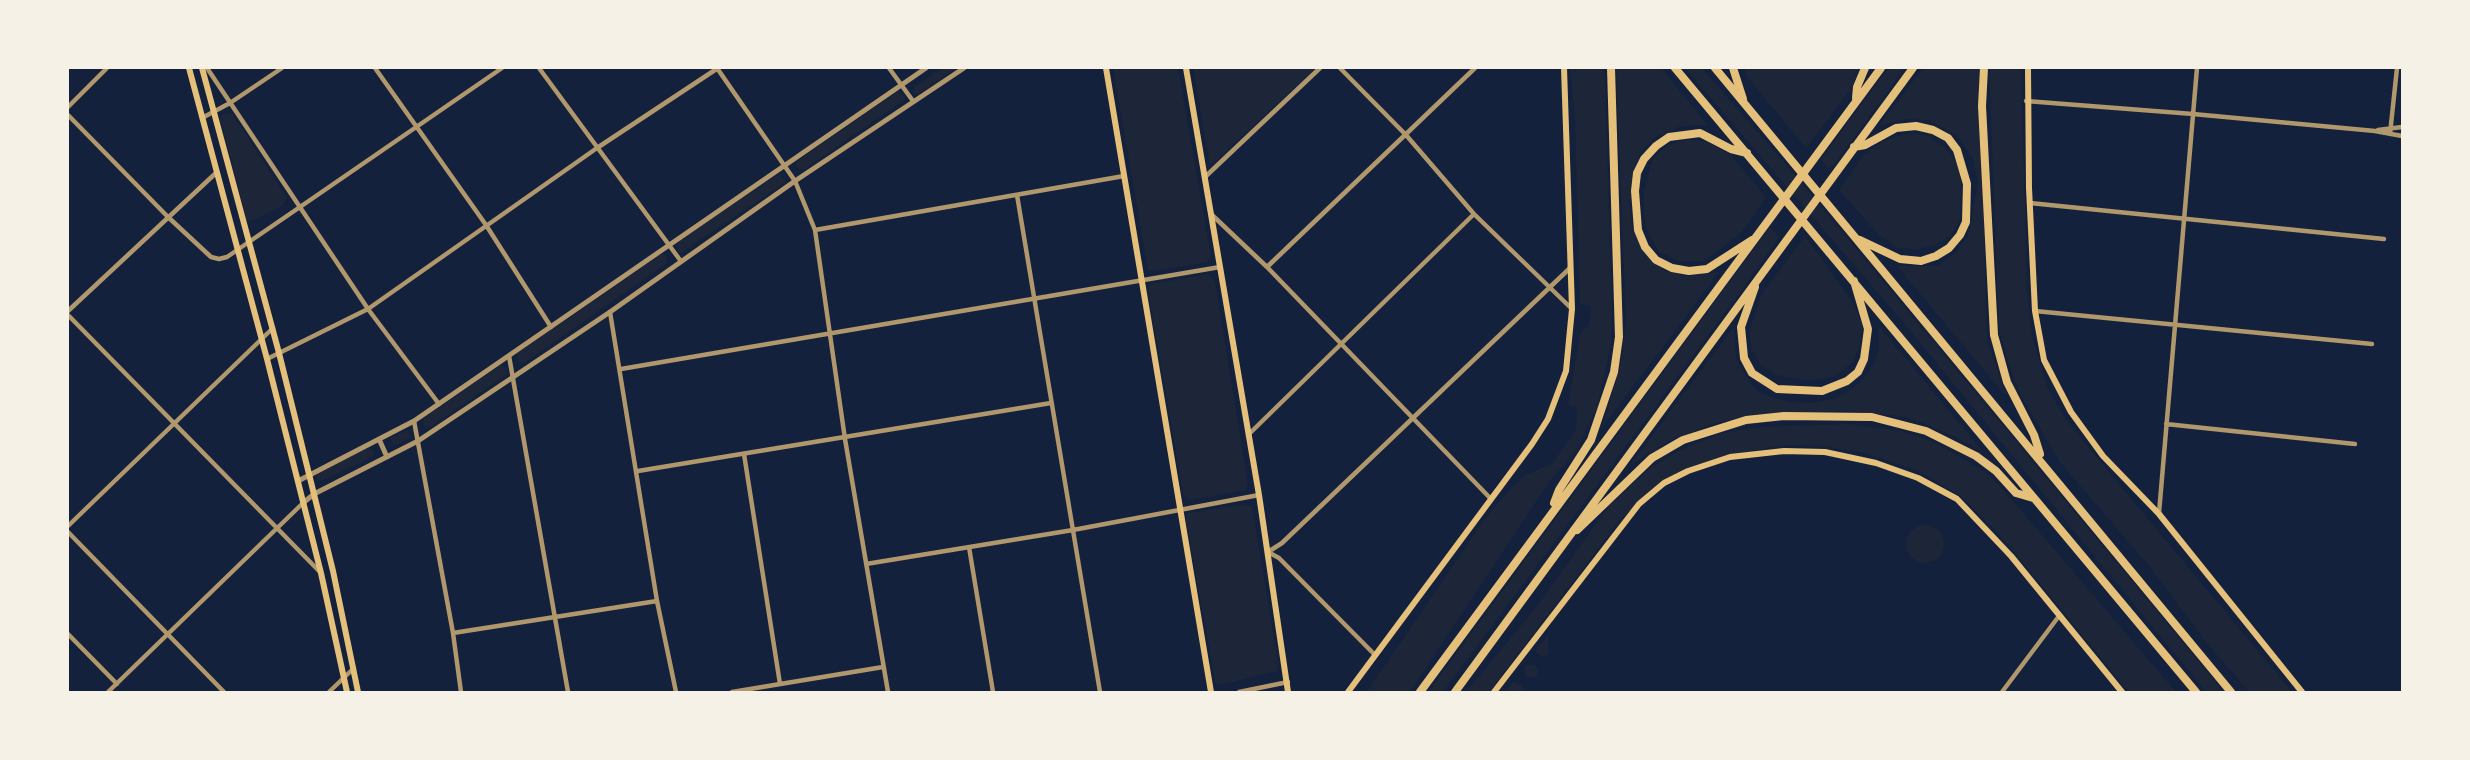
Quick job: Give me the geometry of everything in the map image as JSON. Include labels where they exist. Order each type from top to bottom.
[{"type":"highway","points":[[1550,513],[1559,490],[1591,440],[1614,372],[1619,337],[1611,68]]},
{"type":"highway","points":[[1675,68],[1853,278],[2196,693]]},
{"type":"highway","points":[[1715,68],[2042,460],[2231,693]]},
{"type":"highway","points":[[1733,68],[1746,105]]},
{"type":"highway","points":[[1857,98],[1857,87],[1866,68]]},
{"type":"highway","points":[[1420,693],[1550,513],[1881,68]]},
{"type":"highway","points":[[1455,693],[1913,68]]},
{"type":"highway","points":[[1984,68],[1982,106],[1994,335],[2007,382],[2034,435],[2042,460]]},
{"type":"highway","points":[[1854,147],[1865,145],[1896,128],[1916,126],[1933,130],[1948,138],[1957,150],[1967,184],[1966,222],[1960,235],[1949,248],[1936,256],[1921,261],[1900,259],[1858,239]]},
{"type":"highway","points":[[1748,153],[1731,149],[1700,133],[1669,137],[1656,146],[1644,159],[1637,173],[1635,191],[1638,230],[1645,247],[1656,260],[1672,268],[1689,271],[1707,269],[1739,246],[1753,240]]},
{"type":"highway","points":[[1757,280],[1741,327],[1744,358],[1752,373],[1777,389],[1822,391],[1847,381],[1858,372],[1868,345],[1868,329],[1853,278]]},
{"type":"highway","points":[[1570,535],[1586,523],[1606,500],[1652,458],[1683,440],[1746,420],[1784,416],[1872,417],[1917,428],[1976,456],[1996,471],[2016,493],[2033,498]]},
{"type":"main road","points":[[189,68],[262,338],[321,573],[347,693]]},
{"type":"main road","points":[[204,68],[213,113],[273,328],[333,571],[358,693]]},
{"type":"main road","points":[[1106,68],[1211,693]]},
{"type":"main road","points":[[1186,68],[1259,495],[1288,693]]},
{"type":"main road","points":[[1348,693],[1548,419],[1566,371],[1572,309],[1564,68]]},
{"type":"main road","points":[[2028,68],[2026,101],[2035,311],[2044,360],[2071,412],[2103,456],[2159,514],[2302,693]]},
{"type":"main road","points":[[1494,693],[1639,504],[1664,483],[1688,471],[1730,457],[1784,451],[1825,452],[1876,463],[1918,478],[1957,499],[2011,556],[2122,693]]},
{"type":"main road","points":[[321,573],[333,571]]},
{"type":"street","points":[[68,107],[107,68]]},
{"type":"street","points":[[204,68],[230,103],[368,309],[439,404]]},
{"type":"street","points":[[202,118],[230,103],[282,68]]},
{"type":"street","points":[[375,68],[486,225],[551,327]]},
{"type":"street","points":[[68,115],[168,217],[211,257],[219,259],[227,257],[502,68]]},
{"type":"street","points":[[539,68],[680,260]]},
{"type":"street","points":[[267,359],[368,309],[597,148],[718,68],[795,181],[815,230],[844,438],[888,693]]},
{"type":"street","points":[[889,68],[913,101]]},
{"type":"street","points":[[298,481],[414,421],[783,164],[926,68]]},
{"type":"street","points":[[108,693],[314,494],[418,441],[610,312],[680,260],[795,181],[964,68]]},
{"type":"street","points":[[1204,177],[1320,68]]},
{"type":"street","points":[[1340,68],[1406,135],[1474,214],[1572,309]]},
{"type":"street","points":[[1267,267],[1475,68]]},
{"type":"street","points":[[2159,514],[2197,68]]},
{"type":"street","points":[[2390,131],[2397,68]]},
{"type":"street","points":[[2026,101],[2375,131],[2390,131],[2403,126]]},
{"type":"street","points":[[2390,131],[2403,136]]},
{"type":"street","points":[[217,172],[68,313],[321,573]]},
{"type":"street","points":[[815,230],[1124,176]]},
{"type":"street","points":[[1017,195],[1100,693]]},
{"type":"street","points":[[2030,203],[2384,239]]},
{"type":"street","points":[[1211,213],[1267,267],[1491,499]]},
{"type":"street","points":[[1248,435],[1474,214]]},
{"type":"street","points":[[621,369],[1220,267]]},
{"type":"street","points":[[1375,655],[1279,558],[1268,552],[1281,543],[1414,419],[1570,268]]},
{"type":"street","points":[[2035,311],[2372,344]]},
{"type":"street","points":[[610,312],[638,471],[657,601],[676,693]]},
{"type":"street","points":[[68,526],[273,328]]},
{"type":"street","points":[[509,356],[568,693]]},
{"type":"street","points":[[638,471],[1051,403]]},
{"type":"street","points":[[414,421],[453,633],[461,693]]},
{"type":"street","points":[[2166,424],[2355,444]]},
{"type":"street","points":[[379,440],[387,457]]},
{"type":"street","points":[[744,454],[780,684]]},
{"type":"street","points":[[866,564],[1073,530],[1259,495]]},
{"type":"street","points":[[68,532],[224,693]]},
{"type":"street","points":[[969,547],[993,693]]},
{"type":"street","points":[[453,633],[657,601]]},
{"type":"street","points":[[2002,693],[2059,616]]},
{"type":"street","points":[[68,634],[117,684]]},
{"type":"street","points":[[732,693],[883,667]]},
{"type":"street","points":[[329,693],[354,668]]},
{"type":"street","points":[[1239,693],[1288,682]]},
{"type":"shaded area","points":[[942,68],[957,68],[918,94],[914,93],[915,86]]},
{"type":"shaded area","points":[[1113,68],[1178,68],[1211,256],[1207,262],[1148,270]]},
{"type":"shaded area","points":[[1193,68],[1316,68],[1210,166]]},
{"type":"shaded area","points":[[1570,68],[1603,68],[1605,78],[1612,316],[1611,344],[1597,407],[1577,450],[1548,483],[1414,686],[1408,692],[1367,692],[1484,520],[1525,475],[1552,464],[1576,430],[1577,406],[1568,405],[1580,334],[1590,323],[1591,306],[1580,304],[1575,117]]},
{"type":"shaded area","points":[[1616,68],[1661,68],[1708,125],[1681,126],[1655,137],[1641,152],[1632,177],[1630,204],[1632,227],[1644,253],[1663,270],[1686,276],[1719,272],[1603,426],[1622,357],[1626,321]]},
{"type":"shaded area","points":[[1685,68],[1702,68],[1789,168],[2224,692],[2206,692],[1903,322]]},
{"type":"shaded area","points":[[1744,68],[1860,68],[1851,89],[1806,148],[1748,78]]},
{"type":"shaded area","points":[[1888,68],[1905,68],[1833,166],[1828,168],[1821,159]]},
{"type":"shaded area","points":[[1923,68],[1980,68],[1987,339],[2006,396],[1897,266],[1937,266],[1957,252],[1969,233],[1978,182],[1973,159],[1958,137],[1930,120],[1905,119],[1879,126]]},
{"type":"shaded area","points":[[1989,68],[2021,68],[2027,289],[2032,336],[2047,387],[2065,418],[2292,692],[2249,692],[2207,643],[2150,567],[2059,461],[2021,396],[1999,329]]},
{"type":"shaded area","points":[[897,92],[904,96],[904,100],[803,170],[797,168],[796,162]]},
{"type":"shaded area","points":[[225,113],[232,114],[287,198],[282,206],[251,221],[247,221],[220,117]]},
{"type":"shaded area","points":[[1907,133],[1926,135],[1943,146],[1956,161],[1961,176],[1960,219],[1951,235],[1936,245],[1918,249],[1898,248],[1879,235],[1839,190],[1864,155],[1881,142]]},
{"type":"shaded area","points":[[1686,140],[1706,141],[1732,156],[1766,198],[1741,233],[1704,261],[1679,261],[1659,252],[1647,231],[1644,214],[1644,191],[1653,158],[1668,145]]},
{"type":"shaded area","points":[[780,175],[786,182],[682,252],[678,252],[677,244],[684,238]]},
{"type":"shaded area","points":[[1770,227],[1779,237],[1739,294],[1443,692],[1428,692]]},
{"type":"shaded area","points":[[1805,236],[1853,303],[1863,325],[1860,344],[1853,362],[1835,376],[1810,381],[1776,375],[1761,365],[1752,350],[1749,333],[1761,295]]},
{"type":"shaded area","points":[[662,254],[666,256],[667,263],[524,363],[519,363],[516,354]]},
{"type":"shaded area","points":[[1209,274],[1215,282],[1248,484],[1245,490],[1190,500],[1183,494],[1148,290],[1150,284]]},
{"type":"shaded area","points":[[1878,325],[1983,452],[1954,436],[1907,417],[1850,411],[1816,412],[1750,415],[1710,425],[1671,440],[1630,465],[1734,327],[1736,358],[1750,384],[1762,394],[1790,402],[1814,403],[1837,398],[1860,383],[1874,364],[1879,347]]},
{"type":"shaded area","points":[[501,365],[507,369],[507,374],[432,426],[425,427],[423,420],[427,416]]},
{"type":"shaded area","points":[[1850,424],[1901,431],[1934,442],[1985,472],[2000,486],[2176,692],[2129,692],[2001,536],[1962,497],[1919,471],[1865,453],[1825,446],[1787,445],[1733,454],[1687,468],[1658,483],[1619,521],[1489,692],[1466,692],[1538,605],[1609,506],[1649,469],[1678,451],[1722,433],[1759,427]]},
{"type":"shaded area","points":[[408,430],[411,438],[394,446],[390,438]]},
{"type":"shaded area","points":[[369,448],[374,452],[373,456],[324,480],[319,481],[317,478],[317,473]]},
{"type":"shaded area","points":[[1246,504],[1252,507],[1278,662],[1277,671],[1218,685],[1215,681],[1186,519],[1188,513]]},
{"type":"shaded area","points":[[1925,525],[1938,531],[1944,544],[1938,557],[1925,563],[1912,557],[1906,544],[1912,531]]},
{"type":"shaded area","points":[[1548,635],[1548,654],[1542,657],[1536,651]]},
{"type":"shaded area","points":[[1528,664],[1534,664],[1538,671],[1534,678],[1528,678],[1524,674],[1524,668]]},
{"type":"shaded area","points":[[1513,682],[1522,685],[1525,692],[1506,692]]}]
